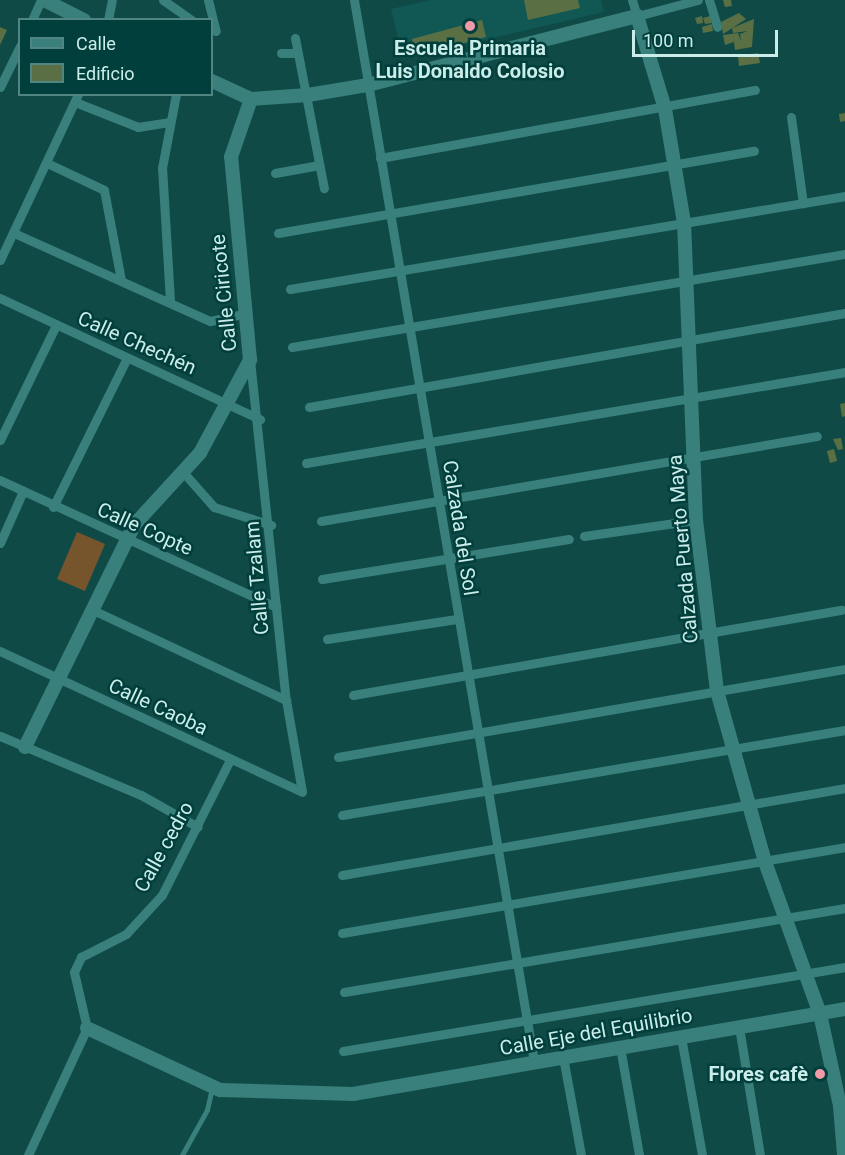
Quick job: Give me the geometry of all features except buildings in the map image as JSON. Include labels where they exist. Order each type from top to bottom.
[{"type":"street","points":[[33,18],[42,0],[80,18]]},
{"type":"street","points":[[108,18],[112,0]]},
{"type":"street","points":[[163,0],[178,16]]},
{"type":"street","points":[[208,0],[213,18]]},
{"type":"street","name":"Calzada del Sol","points":[[354,0],[411,330],[445,559],[510,906],[516,963],[534,1062]]},
{"type":"street","name":"Calzada Puerto Maya","points":[[632,0],[663,104],[684,222],[689,281],[690,399],[696,520],[717,691],[765,862],[820,1014],[840,1078],[844,1155]]},
{"type":"street","points":[[655,0],[657,11]]},
{"type":"street","points":[[213,81],[251,99],[308,95],[368,85],[698,0]]},
{"type":"street","points":[[709,0],[717,27]]},
{"type":"street","points":[[213,19],[216,31],[213,30]]},
{"type":"street","points":[[295,38],[308,95],[324,188]]},
{"type":"street","points":[[0,87],[18,50]]},
{"type":"street","points":[[281,53],[297,53]]},
{"type":"street","points":[[380,158],[663,104],[755,90]]},
{"type":"street","points":[[170,301],[162,168],[176,96]]},
{"type":"street","points":[[0,260],[77,98],[138,127],[169,122]]},
{"type":"street","name":"Calle Ciricote","points":[[25,747],[56,679],[95,611],[145,509],[200,453],[250,360],[243,314],[231,157],[251,99]]},
{"type":"street","points":[[791,117],[803,203]]},
{"type":"street","points":[[278,233],[510,190],[754,150]]},
{"type":"street","points":[[47,163],[105,190],[121,280]]},
{"type":"street","points":[[275,173],[319,165]]},
{"type":"street","points":[[290,289],[845,196]]},
{"type":"street","points":[[14,233],[170,301],[210,321],[243,314]]},
{"type":"street","points":[[292,347],[411,330],[531,307],[845,254]]},
{"type":"street","name":"Calle Chechén","points":[[0,298],[55,327],[260,419]]},
{"type":"street","points":[[309,407],[418,386],[689,342],[845,313]]},
{"type":"street","points":[[0,440],[55,327]]},
{"type":"street","points":[[53,507],[127,358]]},
{"type":"street","name":"Calle Tzalam","points":[[250,360],[260,419],[286,700],[302,792]]},
{"type":"street","points":[[306,462],[845,372]]},
{"type":"street","points":[[321,521],[560,483],[817,436]]},
{"type":"street","points":[[183,472],[214,507],[271,525]]},
{"type":"street","name":"Calle Copte","points":[[0,480],[129,542],[276,607]]},
{"type":"street","points":[[0,543],[23,491]]},
{"type":"street","points":[[584,536],[696,520]]},
{"type":"street","points":[[322,579],[568,539]]},
{"type":"street","points":[[353,695],[842,610]]},
{"type":"street","points":[[95,611],[286,700]]},
{"type":"street","points":[[327,639],[456,619]]},
{"type":"street","name":"Calle Caoba","points":[[0,651],[302,792]]},
{"type":"street","points":[[338,757],[845,669]]},
{"type":"street","points":[[342,815],[489,792],[619,765],[845,730]]},
{"type":"street","points":[[0,736],[141,795],[198,826]]},
{"type":"street","name":"Calle cedro","points":[[87,1028],[74,972],[81,957],[126,934],[162,895],[230,760]]},
{"type":"street","points":[[342,875],[845,788]]},
{"type":"street","points":[[342,933],[845,847]]},
{"type":"street","points":[[344,992],[646,944],[845,908]]},
{"type":"street","points":[[344,1051],[528,1023],[845,967]]},
{"type":"street","name":"Calle Eje del Equilibrio","points":[[212,1088],[354,1094],[845,1009]]},
{"type":"street","points":[[739,1027],[760,1155]]},
{"type":"street","points":[[28,1155],[87,1028],[212,1088]]},
{"type":"street","points":[[681,1037],[702,1155]]},
{"type":"street","points":[[620,1047],[639,1155]]},
{"type":"street","points":[[564,1057],[581,1155]]},
{"type":"lane","points":[[182,1155],[207,1110],[212,1088]]},
{"type":"shaded area","name":"Escuela Primaria Luis Donaldo Colosio","points":[[431,0],[601,0],[604,12],[403,59],[391,9]]},
{"type":"shaded area","points":[[77,532],[105,544],[85,591],[57,579]]},
{"type":"place","name":"Escuela Primaria Luis Donaldo Colosio","points":[[470,26]]},
{"type":"place","name":"Flores cafè","points":[[820,1074]]}]
